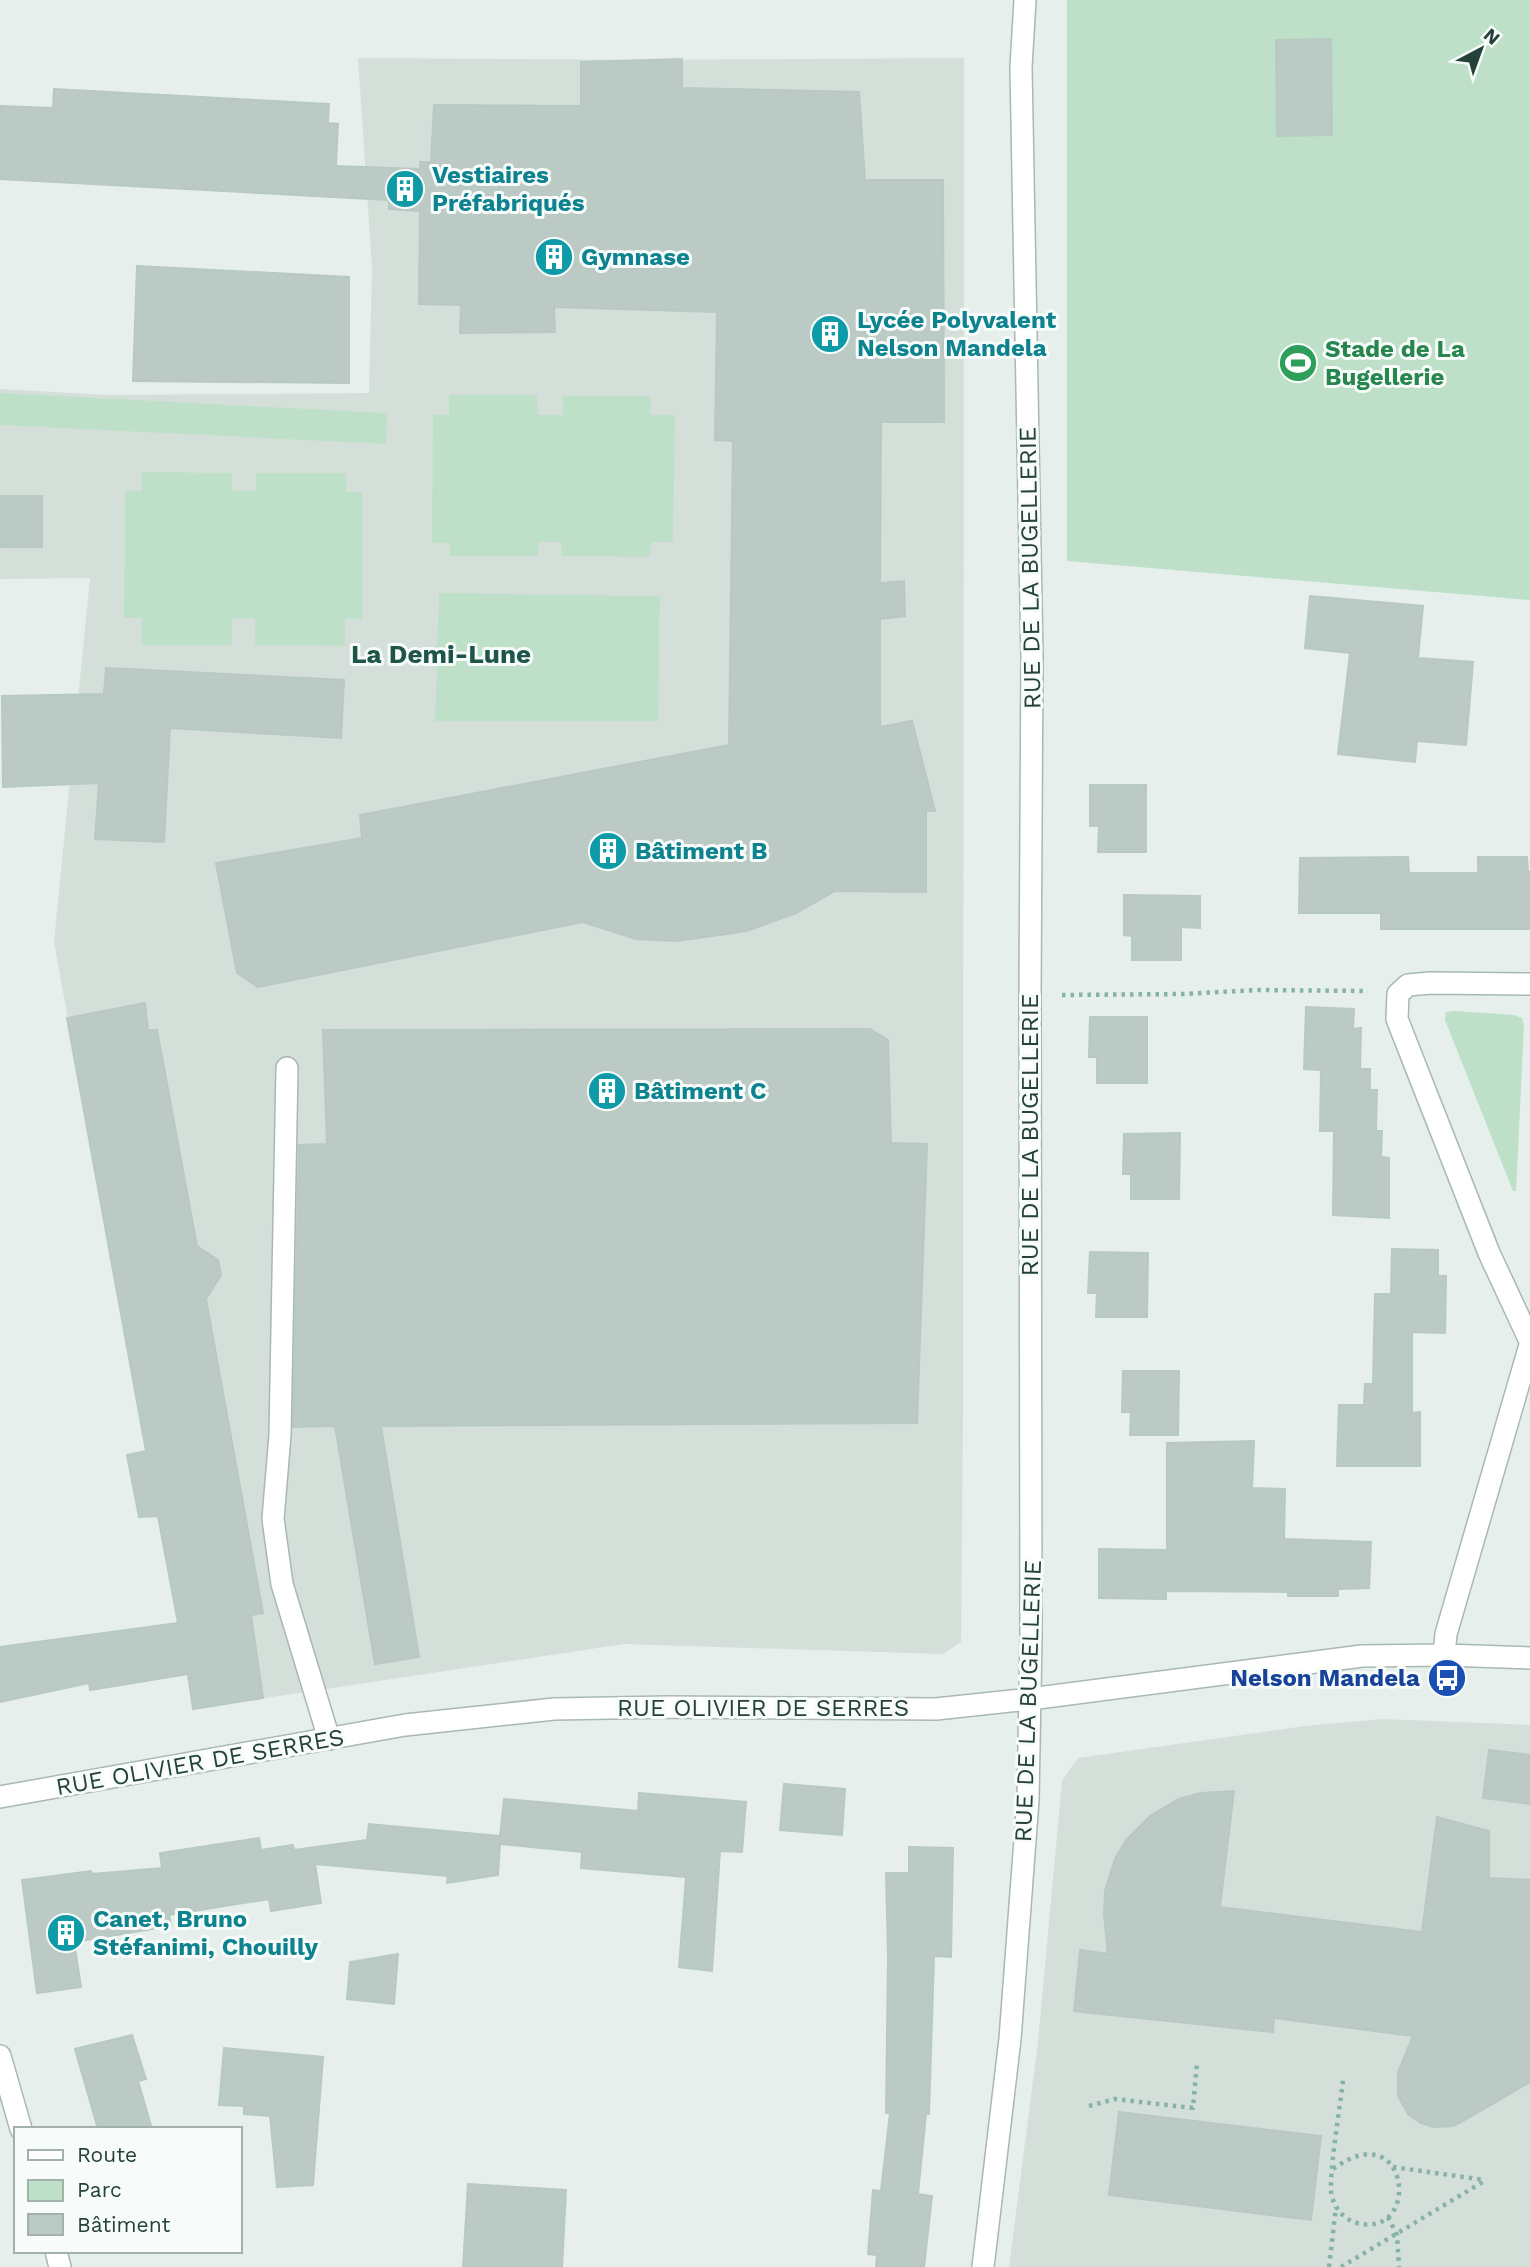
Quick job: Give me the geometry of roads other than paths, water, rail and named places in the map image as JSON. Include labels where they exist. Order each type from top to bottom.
[{"type":"street","name":"RUE DE LA BUGELLERIE","points":[[983,2267],[1010,2039],[1028,1800],[1032,1601],[1032,659],[1021,67],[1025,0]]},
{"type":"street","points":[[1444,1654],[1446,1634],[1530,1343],[1489,1253],[1397,1019],[1396,1000],[1402,989],[1414,985],[1530,984]]},
{"type":"street","points":[[287,1068],[280,1435],[273,1519],[282,1584],[328,1739]]},
{"type":"street","name":"RUE OLIVIER DE SERRES","points":[[0,1797],[405,1725],[554,1709],[936,1709],[1362,1656],[1444,1654],[1530,1658]]},
{"type":"street","points":[[0,2056],[20,2127]]},
{"type":"place","name":"Vestiaires Préfabriqués","points":[[405,189]]},
{"type":"place","name":"Gymnase","points":[[554,257]]},
{"type":"place","name":"Lycée Polyvalent Nelson Mandela","points":[[830,334]]},
{"type":"place","name":"Stade de La Bugellerie","points":[[1298,363]]},
{"type":"place","name":"Bâtiment B","points":[[608,851]]},
{"type":"place","name":"Bâtiment C","points":[[607,1091]]},
{"type":"place","name":"Nelson Mandela","points":[[1447,1678]]},
{"type":"place","name":"Canet, Bruno Stéfanimi, Chouilly","points":[[66,1933]]},
{"type":"district","name":"La Demi-Lune","points":[[441,654]]}]
